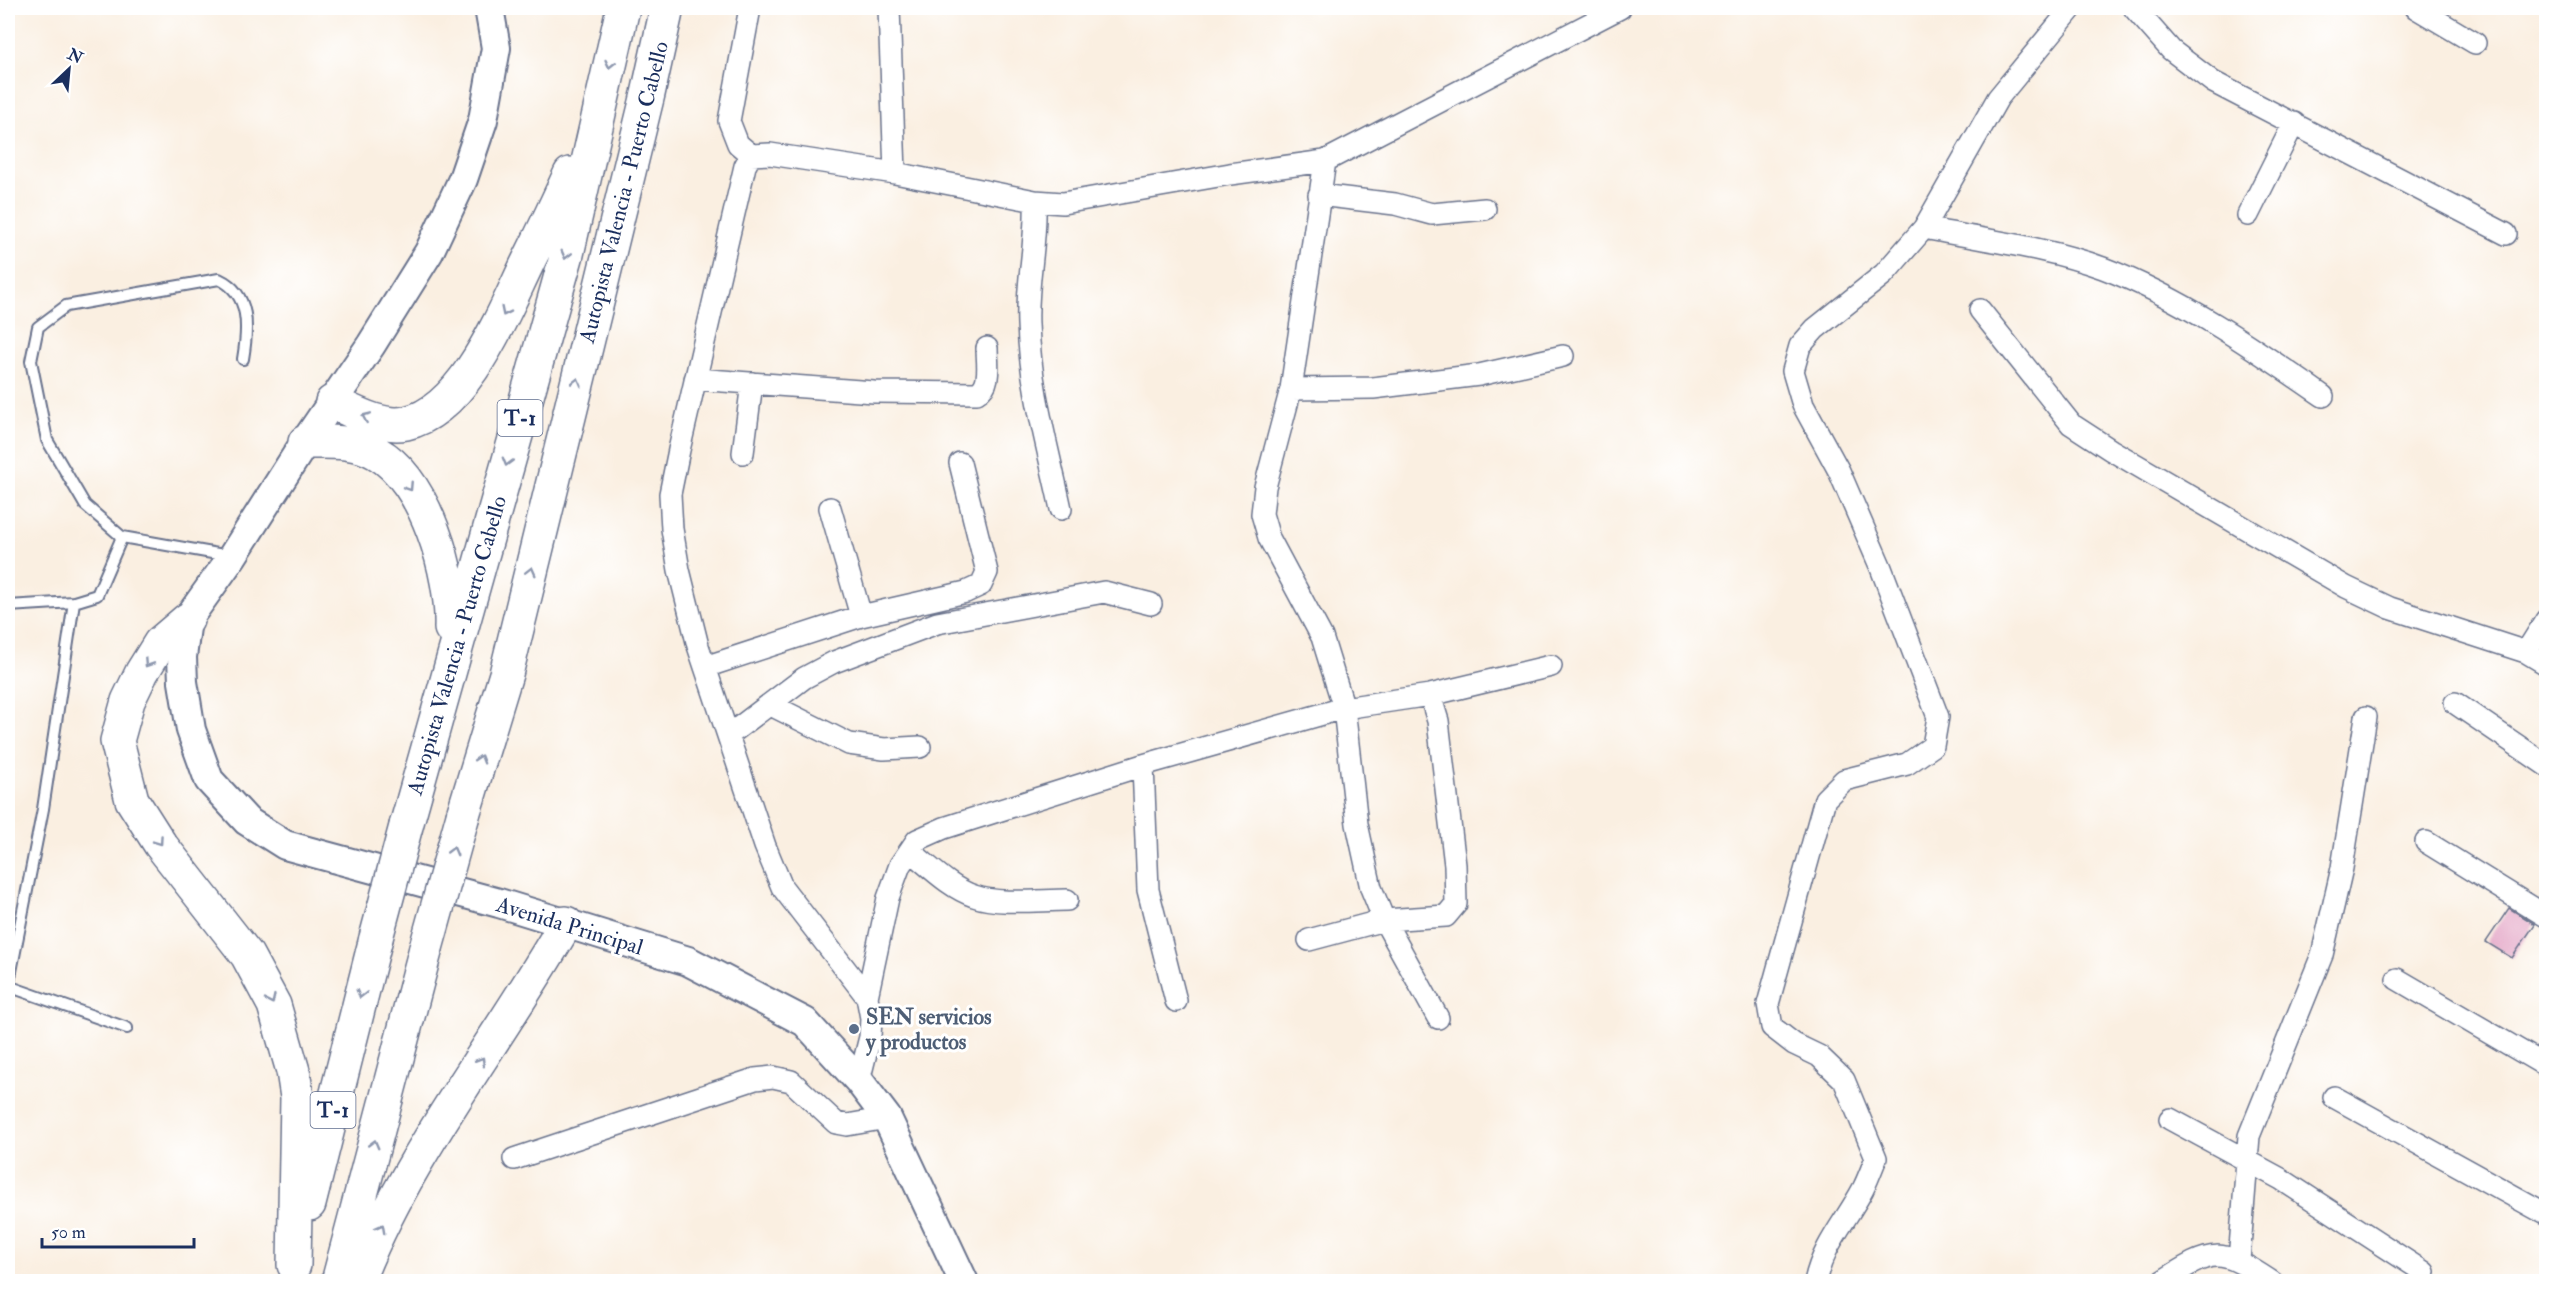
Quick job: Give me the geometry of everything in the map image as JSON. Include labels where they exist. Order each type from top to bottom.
[{"type":"highway","name":"Autopista Valencia - Puerto Cabello","points":[[291,1273],[405,826],[567,254],[623,8]]},
{"type":"highway","name":"Autopista Valencia - Puerto Cabello","points":[[338,1281],[426,948],[509,663],[667,8]]},
{"type":"highway","points":[[332,402],[378,422],[403,424],[431,413],[458,387],[496,329],[549,222],[600,106]]},
{"type":"highway","points":[[305,442],[347,443],[377,453],[402,477],[429,519],[447,573],[451,601],[451,627],[442,690]]},
{"type":"highway","points":[[186,620],[160,643],[142,672],[128,701],[117,741],[132,800],[160,844],[247,955],[274,1005],[293,1071],[297,1097],[291,1273]]},
{"type":"highway","points":[[357,1281],[370,1248],[401,1190],[570,935]]},
{"type":"main road","points":[[186,620],[232,556],[429,252],[464,179],[483,120],[496,48],[489,8]]},
{"type":"main road","name":"Avenida Principal","points":[[186,620],[182,657],[191,730],[209,780],[247,822],[285,844],[570,935],[688,961],[806,1022],[859,1081],[887,1118],[964,1281]]},
{"type":"street","points":[[750,8],[729,121],[738,144],[751,155],[770,154],[895,173],[1035,201],[1063,203],[1230,174],[1325,161],[1618,8]]},
{"type":"street","points":[[889,8],[895,173]]},
{"type":"street","points":[[1815,1281],[1818,1266],[1834,1232],[1863,1189],[1876,1158],[1844,1080],[1819,1056],[1794,1044],[1772,1027],[1768,1004],[1825,799],[1844,780],[1906,764],[1933,746],[1938,717],[1881,568],[1839,471],[1803,405],[1793,372],[1800,346],[1815,329],[1884,274],[1924,228],[1998,98],[2072,8]]},
{"type":"street","points":[[2134,8],[2156,35],[2195,70],[2232,93],[2295,123],[2506,234]]},
{"type":"street","points":[[2416,8],[2475,43]]},
{"type":"street","points":[[2248,215],[2295,123]]},
{"type":"street","points":[[751,155],[745,166],[670,494],[672,529],[679,570],[705,667],[765,846],[782,887],[867,997]]},
{"type":"street","points":[[1325,161],[1291,389],[1265,487],[1262,514],[1269,538],[1322,637],[1344,708],[1357,824],[1371,888],[1384,920],[1438,1018]]},
{"type":"street","points":[[1319,195],[1395,204],[1432,214],[1485,209]]},
{"type":"street","points":[[1035,201],[1036,218],[1027,285],[1028,325],[1033,382],[1061,509]]},
{"type":"street","points":[[1924,228],[2056,255],[2102,268],[2148,289],[2246,342],[2323,396]]},
{"type":"street","points":[[1980,310],[2071,424],[2111,450],[2346,586],[2390,608],[2526,652],[2547,664]]},
{"type":"street","points":[[695,379],[874,392],[978,393],[984,389],[987,381],[987,348]]},
{"type":"street","points":[[1291,389],[1373,388],[1467,376],[1563,356]]},
{"type":"street","points":[[743,453],[752,383]]},
{"type":"street","points":[[705,667],[861,616],[966,592],[981,585],[986,579],[987,572],[960,463]]},
{"type":"street","points":[[830,508],[861,616]]},
{"type":"street","points":[[729,735],[804,678],[834,662],[937,623],[1104,592],[1151,604]]},
{"type":"street","points":[[2526,652],[2547,620]]},
{"type":"street","points":[[859,1081],[870,1037],[871,1018],[867,997],[888,897],[900,865],[917,840],[944,828],[1143,765],[1344,708],[1430,694],[1551,666]]},
{"type":"street","points":[[1309,940],[1384,920],[1446,916],[1456,904],[1455,865],[1438,721],[1430,694]]},
{"type":"street","points":[[2455,703],[2547,765]]},
{"type":"street","points":[[771,705],[849,744],[884,749],[920,747]]},
{"type":"street","points":[[2239,1260],[2245,1158],[2255,1117],[2299,1017],[2322,955],[2342,868],[2366,717]]},
{"type":"street","points":[[1143,765],[1148,890],[1176,1001]]},
{"type":"street","points":[[2426,842],[2547,916]]},
{"type":"street","points":[[910,851],[944,878],[973,896],[989,899],[1066,900]]},
{"type":"street","points":[[2397,979],[2547,1066]]},
{"type":"street","points":[[514,1159],[755,1079],[773,1077],[791,1081],[836,1123],[847,1125],[887,1118]]},
{"type":"street","points":[[2334,1096],[2547,1214]]},
{"type":"street","points":[[2170,1119],[2245,1158],[2424,1272]]},
{"type":"street","points":[[2161,1281],[2205,1256],[2225,1255],[2239,1260],[2272,1281]]},
{"type":"lane","points":[[232,556],[122,537],[85,505],[47,440],[31,361],[38,327],[66,306],[219,279],[230,284],[246,311],[249,328],[243,358]]},
{"type":"lane","points":[[8,606],[74,602],[96,595],[122,537]]},
{"type":"lane","points":[[74,602],[43,809],[8,986],[127,1028]]},
{"type":"building","points":[[2509,908],[2535,924],[2512,958],[2486,942]]},
{"type":"place","name":"SEN servicios y productos","points":[[854,1029]]}]
